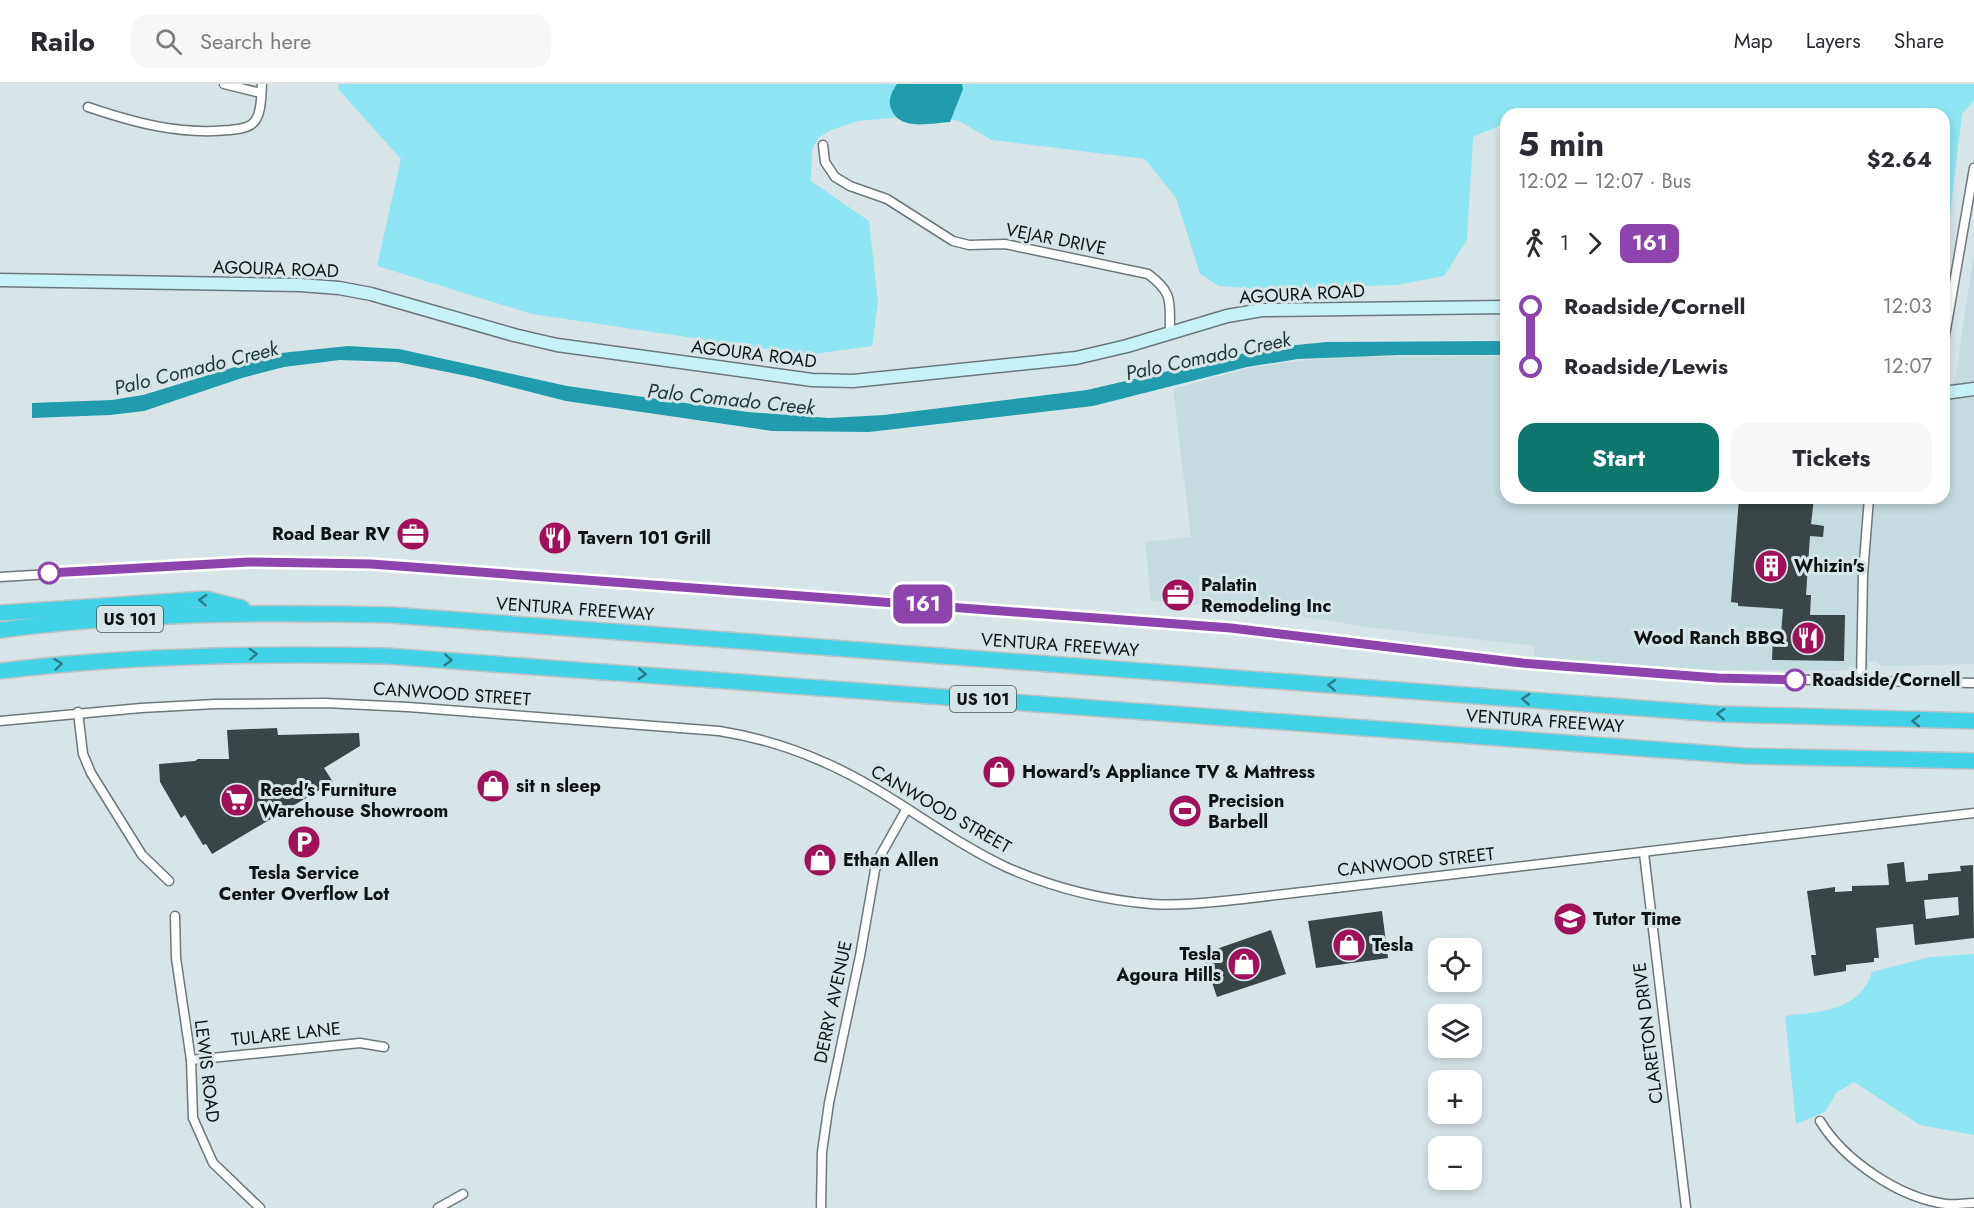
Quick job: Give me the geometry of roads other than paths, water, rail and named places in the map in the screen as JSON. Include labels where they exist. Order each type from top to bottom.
[{"type":"highway","points":[[0,614],[206,599],[260,612]]},
{"type":"highway","name":"VENTURA FREEWAY","points":[[0,630],[87,622],[260,612],[391,615],[1719,714],[1974,721]]},
{"type":"highway","name":"VENTURA FREEWAY","points":[[0,671],[76,662],[178,656],[271,653],[386,656],[1745,756],[1972,761]]},
{"type":"main road","name":"AGOURA ROAD","points":[[0,280],[300,285],[339,288],[371,294],[557,345],[812,380],[853,381],[1076,358],[1227,316],[1262,310],[1500,307]]},
{"type":"main road","points":[[1950,392],[1974,389]]},
{"type":"street","points":[[88,107],[130,121],[158,127],[215,131],[242,128],[253,124],[260,106],[262,89],[224,84]]},
{"type":"street","name":"VEJAR DRIVE","points":[[823,145],[825,162],[835,177],[850,186],[887,199],[953,241],[969,245],[1005,244],[1148,274],[1162,285],[1170,298],[1172,309],[1170,333]]},
{"type":"street","points":[[1950,306],[1974,168]]},
{"type":"street","points":[[1861,681],[1863,574],[1869,504]]},
{"type":"street","points":[[0,577],[249,562],[371,564],[1231,628],[1534,664],[1718,678],[1974,683]]},
{"type":"street","name":"CANWOOD STREET","points":[[0,721],[78,712],[216,704],[325,703],[719,730],[774,743],[829,764],[979,853],[1042,881],[1093,895],[1152,904],[1243,899],[1974,813]]},
{"type":"street","points":[[78,712],[83,754],[91,773],[142,855],[169,881]]},
{"type":"street","name":"DERRY AVENUE","points":[[821,1208],[822,1152],[829,1103],[860,956],[875,870],[879,858],[906,810]]},
{"type":"street","name":"CLARETON DRIVE","points":[[1644,853],[1686,1208]]},
{"type":"street","name":"LEWIS ROAD","points":[[175,916],[177,969],[191,1060],[193,1118],[204,1146],[220,1172],[260,1208]]},
{"type":"street","name":"TULARE LANE","points":[[191,1060],[360,1043],[384,1047]]},
{"type":"street","points":[[1820,1121],[1827,1132],[1852,1156],[1876,1176],[1905,1192],[1946,1204],[1974,1203]]},
{"type":"street","points":[[438,1208],[463,1194]]},
{"type":"place","name":"Road Bear RV","points":[[413,534]]},
{"type":"place","name":"Tavern 101 Grill","points":[[555,538]]},
{"type":"place","name":"Whizin's","points":[[1771,566]]},
{"type":"place","name":"Palatin Remodeling Inc","points":[[1178,595]]},
{"type":"place","name":"Wood Ranch BBQ","points":[[1808,638]]},
{"type":"place","name":"Roadside/Cornell","points":[[1795,680]]},
{"type":"place","name":"Howard's Appliance TV & Mattress","points":[[999,772]]},
{"type":"place","name":"sit n sleep","points":[[493,786]]},
{"type":"place","name":"Reed's Furniture Warehouse Showroom","points":[[237,800]]},
{"type":"place","name":"Precision Barbell","points":[[1185,811]]},
{"type":"place","name":"Tesla Service Center Overflow Lot","points":[[304,842]]},
{"type":"place","name":"Ethan Allen","points":[[820,860]]},
{"type":"place","name":"Tutor Time","points":[[1570,919]]},
{"type":"place","name":"Tesla","points":[[1349,945]]},
{"type":"place","name":"Tesla Agoura Hills","points":[[1244,964]]},
{"type":"water label","name":"Palo Comado Creek","points":[[1208,356]]},
{"type":"water label","name":"Palo Comado Creek","points":[[196,368]]},
{"type":"water label","name":"Palo Comado Creek","points":[[731,399]]}]
